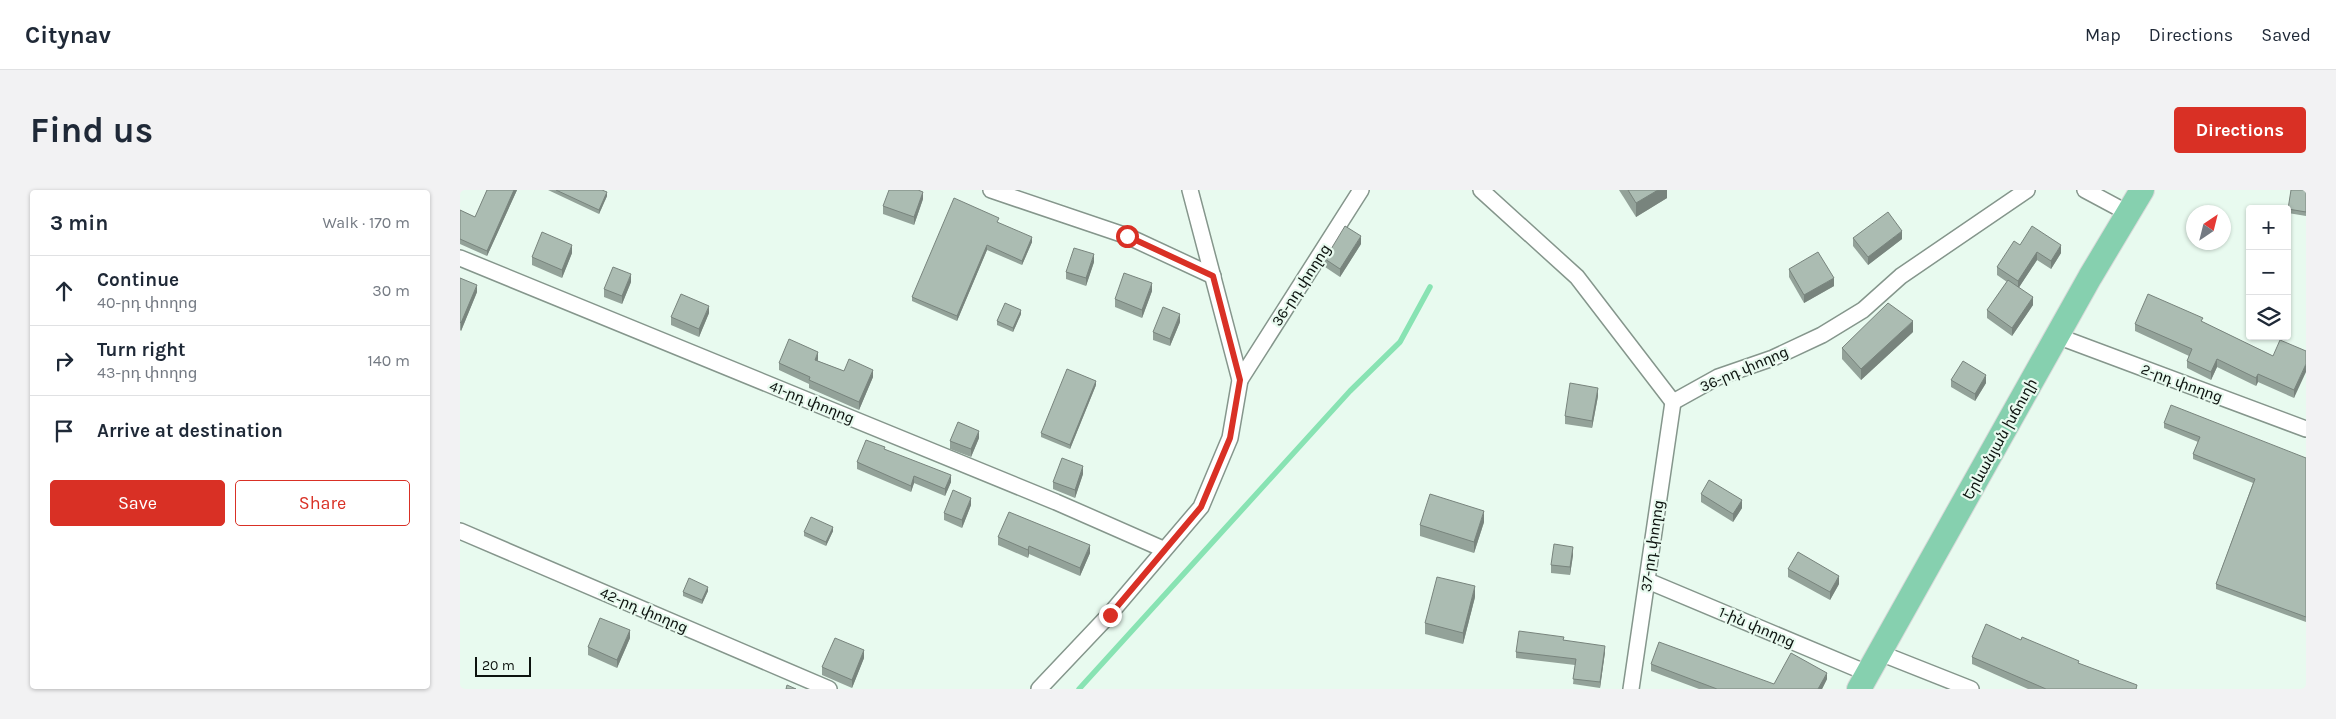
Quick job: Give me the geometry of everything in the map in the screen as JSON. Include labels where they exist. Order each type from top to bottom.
[{"type":"main road","name":"Երևանյան խճուղի","points":[[1863,681],[2057,336],[2142,190]]},
{"type":"street","points":[[991,190],[1127,236],[1213,276]]},
{"type":"street","points":[[1039,689],[1110,615],[1163,549],[1201,507],[1230,438],[1240,380],[1190,190]]},
{"type":"street","name":"36-րդ փողոց","points":[[1240,380],[1361,190]]},
{"type":"street","points":[[1481,190],[1577,277],[1673,402]]},
{"type":"street","name":"36-րդ փողոց","points":[[1673,402],[1718,377],[1773,358],[1814,339],[1863,310],[1901,276],[2027,190]]},
{"type":"street","points":[[2085,190],[2128,213]]},
{"type":"street","name":"41-րդ փողոց","points":[[460,258],[1047,498],[1163,549]]},
{"type":"street","name":"2-րդ փողոց","points":[[2057,336],[2306,429]]},
{"type":"street","name":"37-րդ փողոց","points":[[1630,689],[1648,581],[1673,402]]},
{"type":"street","name":"42-րդ փողոց","points":[[460,531],[829,689]]},
{"type":"street","name":"1-ին փողոց","points":[[1648,581],[1863,681]]},
{"type":"street","points":[[1880,653],[1971,689]]},
{"type":"building","points":[[487,190],[514,190],[487,251],[460,239],[460,210],[475,217]]},
{"type":"building","points":[[556,190],[602,190],[607,192],[599,210]]},
{"type":"building","points":[[889,190],[918,190],[923,192],[914,217],[883,206]]},
{"type":"building","points":[[1628,190],[1658,190],[1636,203]]},
{"type":"building","points":[[2291,190],[2306,190],[2306,212],[2291,210],[2291,205],[2289,205]]},
{"type":"building","points":[[954,198],[999,218],[997,222],[1032,237],[1022,261],[987,245],[957,316],[912,297]]},
{"type":"building","points":[[1888,212],[1902,231],[1868,257],[1853,238]]},
{"type":"building","points":[[1345,226],[1361,236],[1340,269],[1325,259]]},
{"type":"building","points":[[2032,226],[2061,245],[2051,261],[2037,252],[2018,281],[1997,267],[2014,241],[2020,245]]},
{"type":"building","points":[[542,232],[572,245],[562,270],[532,257]]},
{"type":"building","points":[[1074,248],[1094,254],[1086,278],[1066,272]]},
{"type":"building","points":[[1818,252],[1834,278],[1804,295],[1789,269]]},
{"type":"building","points":[[613,267],[631,274],[622,296],[604,289]]},
{"type":"building","points":[[1124,273],[1152,283],[1142,310],[1115,299]]},
{"type":"building","points":[[460,278],[477,285],[461,323],[460,322]]},
{"type":"building","points":[[2008,280],[2033,297],[2012,328],[1987,310]]},
{"type":"building","points":[[681,294],[709,306],[699,329],[671,317]]},
{"type":"building","points":[[2148,294],[2203,318],[2201,321],[2273,356],[2280,340],[2306,351],[2306,364],[2294,390],[2258,374],[2256,378],[2217,359],[2211,372],[2187,361],[2192,349],[2135,324]]},
{"type":"building","points":[[1005,303],[1021,310],[1013,328],[997,321]]},
{"type":"building","points":[[1888,303],[1913,321],[1861,369],[1842,348]]},
{"type":"building","points":[[1163,307],[1180,314],[1170,339],[1153,332]]},
{"type":"building","points":[[789,339],[818,352],[815,360],[844,371],[849,359],[873,370],[859,402],[809,380],[810,377],[779,363]]},
{"type":"building","points":[[1963,361],[1986,375],[1975,394],[1951,380]]},
{"type":"building","points":[[1067,369],[1096,381],[1070,445],[1041,433]]},
{"type":"building","points":[[1570,383],[1598,388],[1592,421],[1565,416]]},
{"type":"building","points":[[2171,405],[2306,458],[2306,617],[2216,584],[2255,479],[2193,454],[2200,437],[2164,423]]},
{"type":"building","points":[[958,422],[979,431],[971,449],[950,441]]},
{"type":"building","points":[[866,440],[951,475],[945,489],[914,476],[911,486],[857,462]]},
{"type":"building","points":[[1062,458],[1083,466],[1075,490],[1053,482]]},
{"type":"building","points":[[1709,480],[1742,500],[1733,514],[1701,494]]},
{"type":"building","points":[[953,490],[971,498],[962,520],[944,513]]},
{"type":"building","points":[[1430,494],[1484,511],[1474,542],[1420,525]]},
{"type":"building","points":[[1009,512],[1090,545],[1080,568],[1029,546],[1028,550],[998,537]]},
{"type":"building","points":[[811,517],[833,527],[826,542],[804,532]]},
{"type":"building","points":[[1554,544],[1573,547],[1570,567],[1551,565]]},
{"type":"building","points":[[1798,552],[1839,576],[1830,592],[1788,569]]},
{"type":"building","points":[[1437,577],[1475,586],[1463,633],[1425,623]]},
{"type":"building","points":[[689,578],[708,587],[702,600],[683,592]]},
{"type":"building","points":[[600,618],[630,630],[617,660],[588,647]]},
{"type":"building","points":[[1986,624],[2021,640],[2022,637],[2079,661],[2078,663],[2137,685],[2136,689],[2046,689],[1972,657]]},
{"type":"building","points":[[1519,631],[1564,637],[1563,640],[1605,646],[1600,682],[1573,679],[1576,659],[1516,652]]},
{"type":"building","points":[[835,638],[864,650],[852,680],[822,667]]},
{"type":"building","points":[[1659,642],[1774,684],[1791,653],[1827,673],[1818,689],[1717,689],[1651,664]]},
{"type":"building","points":[[787,685],[796,689],[786,689]]},
{"type":"waterway","points":[[1079,689],[1350,391],[1400,342],[1430,287]]},
{"type":"route","points":[[1110,615],[1163,549],[1201,507],[1230,438],[1240,380],[1213,276],[1127,236]]}]
